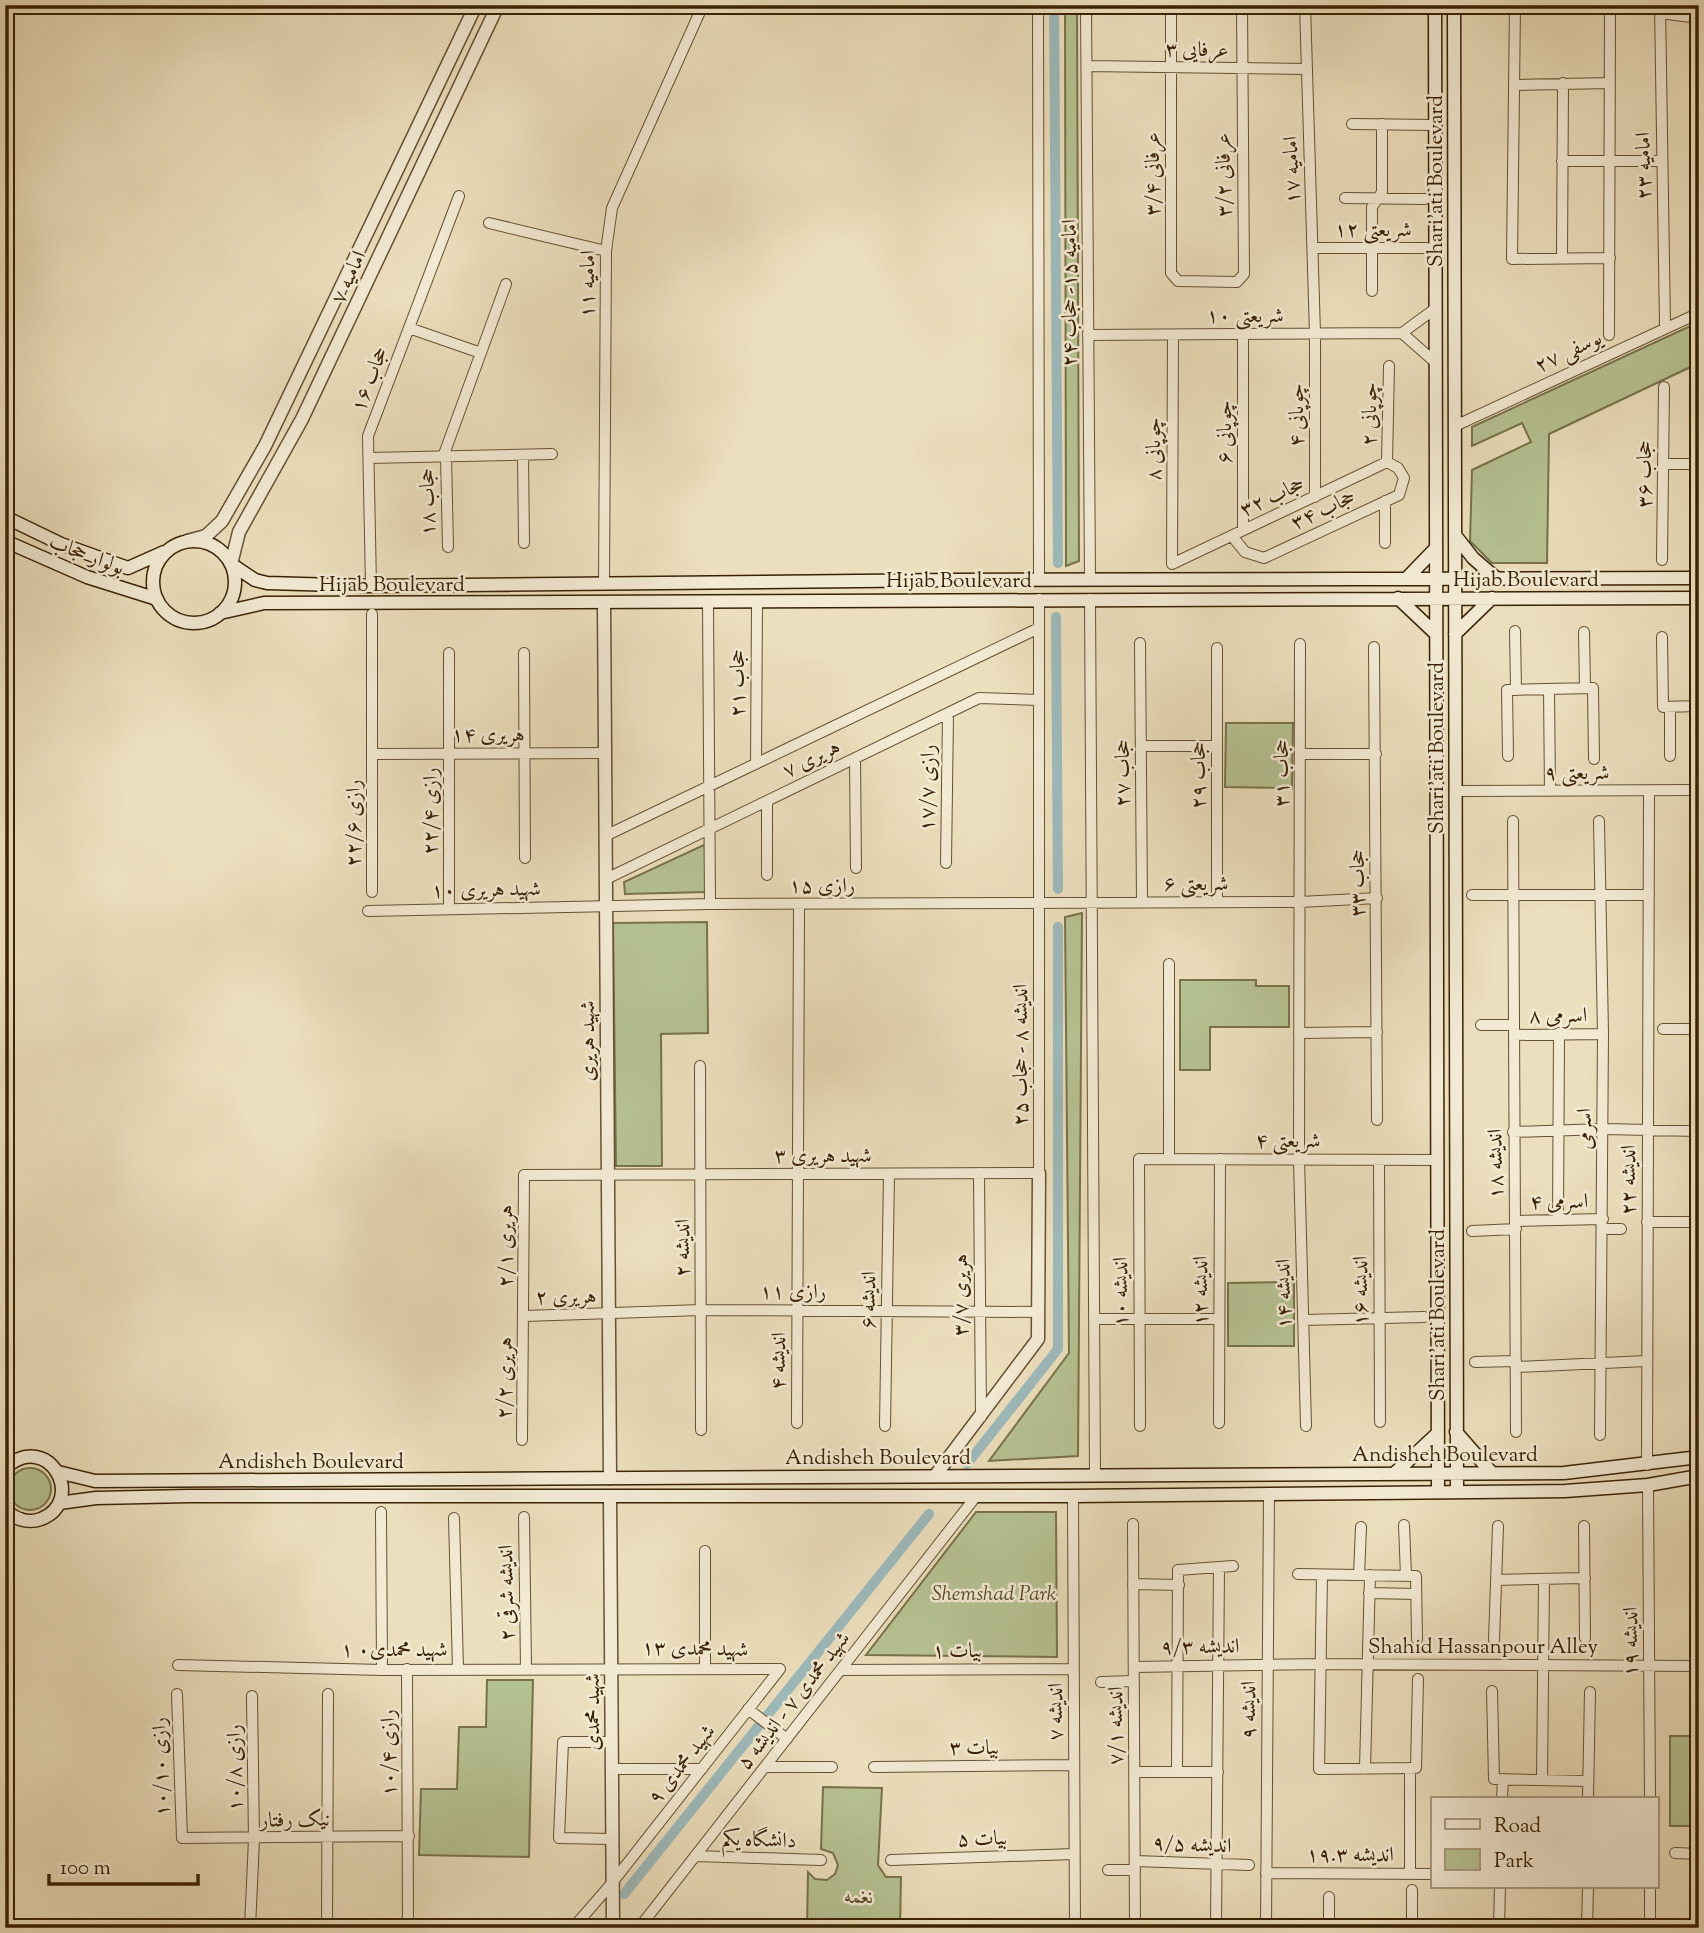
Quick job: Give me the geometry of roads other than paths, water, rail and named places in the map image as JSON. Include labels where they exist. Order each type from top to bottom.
[{"type":"main road","name":"امامیه ۷","points":[[187,541],[206,536],[222,521],[252,470],[476,5]]},
{"type":"main road","name":"امامیه ۷","points":[[231,564],[239,532],[302,419],[498,5]]},
{"type":"main road","points":[[1435,9],[1454,9]]},
{"type":"main road","name":"Shari'ati Boulevard","points":[[1435,9],[1438,1491]]},
{"type":"main road","name":"Shari'ati Boulevard","points":[[1454,9],[1457,1491]]},
{"type":"main road","points":[[440,80],[459,88]]},
{"type":"main road","points":[[5,517],[61,544],[128,568],[167,550],[187,541],[208,543],[217,548],[231,564],[234,574],[233,595],[220,613],[201,622],[180,620],[163,608],[153,589],[155,568],[167,550]]},
{"type":"main road","points":[[1455,535],[1473,558],[1496,578]]},
{"type":"main road","name":"بولوار حجاب","points":[[5,541],[87,577],[157,599]]},
{"type":"main road","points":[[1407,578],[1436,548]]},
{"type":"main road","name":"Hijab Boulevard","points":[[231,564],[255,580],[267,583],[371,586],[849,581],[1699,578]]},
{"type":"main road","points":[[848,599],[849,581]]},
{"type":"main road","points":[[1398,598],[1436,634]]},
{"type":"main road","points":[[1455,634],[1492,598]]},
{"type":"main road","name":"Hijab Boulevard","points":[[220,613],[264,603],[604,604],[848,599],[1699,598]]},
{"type":"main road","name":"شهید هریری","points":[[604,604],[610,1478]]},
{"type":"main road","name":"اندیشه ۸ - حجاب ۲۵","points":[[935,1476],[1038,1339],[1039,1173]]},
{"type":"main road","points":[[1456,1432],[1491,1472]]},
{"type":"main road","points":[[1396,1472],[1437,1433]]},
{"type":"main road","name":"Andisheh Boulevard","points":[[5,1468],[22,1457],[32,1456],[43,1459],[58,1472],[95,1482],[1564,1473],[1699,1457]]},
{"type":"main road","points":[[5,1510],[23,1521],[45,1518],[59,1503],[62,1482],[58,1472]]},
{"type":"main road","name":"Andisheh Boulevard","points":[[59,1503],[189,1496],[1073,1496],[1565,1491],[1648,1485],[1699,1476]]},
{"type":"main road","name":"شهید محمدی","points":[[610,1478],[612,1928]]},
{"type":"street","name":"امامیه ۱۱","points":[[604,584],[606,251],[612,208],[703,5]]},
{"type":"street","name":"امامیه ۱۵- حجاب ۲۴","points":[[1038,5],[1039,580]]},
{"type":"street","name":"امامیه ۱۵- حجاب ۲۴","points":[[1086,5],[1090,580]]},
{"type":"street","name":"عرفانی ۳/۴","points":[[1171,5],[1171,273],[1173,279],[1237,282],[1242,279]]},
{"type":"street","name":"عرفانی ۳/۲","points":[[1242,5],[1242,279]]},
{"type":"street","name":"امامیه ۱۷","points":[[1304,5],[1315,334]]},
{"type":"street","points":[[1515,5],[1512,259],[1610,258]]},
{"type":"street","points":[[1609,335],[1610,5]]},
{"type":"street","points":[[1660,9],[1699,18]]},
{"type":"street","name":"امامیه ۲۳","points":[[1660,9],[1665,326]]},
{"type":"street","name":"عرفایی ۳","points":[[1087,66],[1307,69]]},
{"type":"street","points":[[1562,257],[1563,83]]},
{"type":"street","points":[[1514,85],[1610,83]]},
{"type":"street","points":[[1352,124],[1435,125]]},
{"type":"street","points":[[1372,291],[1372,206],[1381,192],[1382,124]]},
{"type":"street","points":[[1562,161],[1662,161]]},
{"type":"street","name":"حجاب ۱۶","points":[[371,586],[368,436],[459,196]]},
{"type":"street","points":[[1345,198],[1425,199]]},
{"type":"street","points":[[489,223],[606,251]]},
{"type":"street","name":"شریعتی ۱۲","points":[[1318,248],[1427,248]]},
{"type":"street","points":[[444,457],[506,284]]},
{"type":"street","points":[[1436,308],[1402,333],[1436,363]]},
{"type":"street","name":"یوسفی ۲۷","points":[[1455,426],[1665,326],[1699,313]]},
{"type":"street","points":[[409,328],[481,353]]},
{"type":"street","name":"شریعتی ۱۰","points":[[1088,335],[1402,333]]},
{"type":"street","name":"چوپانی ۶","points":[[1243,334],[1243,530]]},
{"type":"street","name":"چوپانی ۴","points":[[1315,334],[1315,497]]},
{"type":"street","name":"چوپانی ۸","points":[[1172,564],[1173,335]]},
{"type":"street","name":"چوپانی ۲","points":[[1387,462],[1389,366]]},
{"type":"street","name":"حجاب ۳۶","points":[[1662,560],[1664,387]]},
{"type":"street","points":[[369,458],[552,454]]},
{"type":"street","points":[[523,455],[524,543]]},
{"type":"street","name":"حجاب ۱۸","points":[[444,457],[448,547]]},
{"type":"street","name":"حجاب ۳۲","points":[[1172,564],[1387,462]]},
{"type":"street","name":"حجاب ۳۴","points":[[1231,536],[1245,552],[1264,558],[1399,495],[1404,478],[1398,468],[1387,462]]},
{"type":"street","points":[[1663,464],[1699,464]]},
{"type":"street","points":[[1385,501],[1385,543]]},
{"type":"street","name":"اندیشه ۸ - حجاب ۲۵","points":[[1039,599],[1039,1173]]},
{"type":"street","points":[[1090,599],[1095,1476]]},
{"type":"street","name":"حجاب ۲۱","points":[[756,764],[757,602]]},
{"type":"street","points":[[708,603],[710,904]]},
{"type":"street","name":"رازی ۲۲/۶","points":[[372,614],[372,892]]},
{"type":"street","points":[[605,836],[1039,628]]},
{"type":"street","points":[[1515,631],[1516,690]]},
{"type":"street","points":[[1584,632],[1585,688]]},
{"type":"street","points":[[1662,636],[1670,756]]},
{"type":"street","name":"حجاب ۲۷","points":[[1140,643],[1142,902]]},
{"type":"street","name":"حجاب ۳۱","points":[[1299,1033],[1300,644]]},
{"type":"street","name":"حجاب ۳۳","points":[[1374,647],[1377,1120]]},
{"type":"street","name":"حجاب ۲۹","points":[[1217,648],[1217,902]]},
{"type":"street","name":"رازی ۲۲/۴","points":[[449,653],[449,909]]},
{"type":"street","points":[[524,653],[524,858]]},
{"type":"street","points":[[1507,756],[1507,690],[1593,688],[1594,759]]},
{"type":"street","points":[[1549,689],[1550,791]]},
{"type":"street","name":"هریری ۷","points":[[606,879],[979,698],[1039,700]]},
{"type":"street","points":[[1666,707],[1699,706]]},
{"type":"street","name":"رازی ۱۷/۷","points":[[946,863],[948,714]]},
{"type":"street","points":[[1141,747],[1217,746]]},
{"type":"street","name":"هریری ۱۴","points":[[372,754],[605,753]]},
{"type":"street","points":[[1300,754],[1376,754]]},
{"type":"street","points":[[855,758],[856,868]]},
{"type":"street","name":"شریعتی ۹","points":[[1455,791],[1699,790]]},
{"type":"street","name":"اندیشه ۲۲","points":[[1647,1465],[1648,791]]},
{"type":"street","points":[[767,801],[767,875]]},
{"type":"street","name":"اندیشه ۱۸","points":[[1513,821],[1516,1432]]},
{"type":"street","name":"اسرمی","points":[[1599,821],[1603,1034],[1600,1435]]},
{"type":"street","points":[[1472,895],[1649,895]]},
{"type":"street","name":"شریعتی ۶","points":[[1039,903],[1300,902],[1377,898]]},
{"type":"street","name":"رازی ۱۵","points":[[606,905],[1039,903]]},
{"type":"street","name":"اندیشه ۴","points":[[797,1423],[799,904]]},
{"type":"street","name":"شهید هریری ۱۰","points":[[368,911],[606,905]]},
{"type":"street","points":[[1169,1159],[1170,964]]},
{"type":"street","name":"اسرمی ۸","points":[[1481,1025],[1514,1030],[1603,1034]]},
{"type":"street","points":[[1663,1029],[1699,1029]]},
{"type":"street","points":[[1299,1033],[1377,1032]]},
{"type":"street","name":"اندیشه ۱۴","points":[[1299,1033],[1299,1160],[1306,1426]]},
{"type":"street","points":[[1558,1220],[1559,1033]]},
{"type":"street","points":[[1696,1049],[1697,1198]]},
{"type":"street","name":"اندیشه ۲","points":[[700,1066],[701,1430]]},
{"type":"street","points":[[1513,1132],[1603,1129],[1698,1131]]},
{"type":"street","name":"شریعتی ۴","points":[[1139,1159],[1437,1160]]},
{"type":"street","name":"اندیشه ۱۰","points":[[1139,1159],[1140,1426]]},
{"type":"street","name":"اندیشه ۱۲","points":[[1219,1423],[1220,1159]]},
{"type":"street","name":"اندیشه ۱۶","points":[[1379,1160],[1380,1422]]},
{"type":"street","name":"هریری ۳/۷","points":[[979,1173],[978,1310],[981,1417]]},
{"type":"street","name":"شهید هریری ۳","points":[[524,1175],[1039,1173]]},
{"type":"street","name":"اندیشه ۶","points":[[885,1426],[889,1174]]},
{"type":"street","name":"هریری ۲/۱","points":[[524,1175],[525,1316]]},
{"type":"street","name":"اسرمی ۴","points":[[1472,1231],[1558,1220],[1603,1224],[1622,1229]]},
{"type":"street","points":[[1647,1222],[1699,1222]]},
{"type":"street","points":[[1697,1431],[1699,1254]]},
{"type":"street","name":"رازی ۱۱","points":[[609,1315],[701,1310],[1038,1312]]},
{"type":"street","name":"هریری ۲","points":[[525,1316],[609,1315]]},
{"type":"street","name":"هریری ۲/۲","points":[[522,1440],[525,1316]]},
{"type":"street","points":[[1303,1320],[1424,1317]]},
{"type":"street","points":[[1094,1319],[1219,1319]]},
{"type":"street","points":[[1475,1362],[1601,1364],[1646,1361]]},
{"type":"street","name":"اندیشه ۱۹","points":[[1648,1485],[1650,1797]]},
{"type":"street","name":"اندیشه ۹","points":[[1266,1928],[1269,1493]]},
{"type":"street","name":"شهید محمدی ۷ - اندیشه ۵","points":[[639,1928],[977,1495]]},
{"type":"street","name":"اندیشه ۷","points":[[1073,1496],[1075,1928]]},
{"type":"street","points":[[381,1512],[382,1670]]},
{"type":"street","name":"اندیشه شرقی ۲","points":[[524,1517],[526,1668]]},
{"type":"street","points":[[454,1518],[458,1669]]},
{"type":"street","name":"اندیشه ۷/۱","points":[[1133,1524],[1135,1928]]},
{"type":"street","points":[[1404,1525],[1406,1576]]},
{"type":"street","points":[[1494,1640],[1498,1526]]},
{"type":"street","points":[[1584,1526],[1585,1638]]},
{"type":"street","points":[[1361,1527],[1364,1575],[1370,1593],[1365,1769]]},
{"type":"street","points":[[705,1551],[705,1668]]},
{"type":"street","points":[[1177,1772],[1178,1570],[1233,1566]]},
{"type":"street","points":[[1216,1928],[1219,1567]]},
{"type":"street","points":[[1298,1574],[1416,1576],[1417,1639]]},
{"type":"street","points":[[1322,1574],[1320,1769],[1416,1768],[1418,1679]]},
{"type":"street","points":[[1496,1580],[1585,1578]]},
{"type":"street","points":[[1542,1779],[1544,1579]]},
{"type":"street","points":[[1133,1584],[1179,1585]]},
{"type":"street","points":[[1370,1593],[1416,1594]]},
{"type":"street","name":"Shahid Hassanpour Alley","points":[[1268,1664],[1699,1666]]},
{"type":"street","name":"اندیشه ۹/۳","points":[[1133,1667],[1268,1664]]},
{"type":"street","name":"شهید محمدی۰ ۱","points":[[178,1665],[382,1670],[611,1667]]},
{"type":"street","name":"شهید محمدی ۱۳","points":[[611,1667],[780,1669]]},
{"type":"street","name":"رازی ۱۰/۴","points":[[407,1669],[408,1928]]},
{"type":"street","name":"شهید محمدی ۹","points":[[573,1928],[612,1883],[780,1669]]},
{"type":"street","name":"بیات ۱","points":[[841,1670],[1074,1669]]},
{"type":"street","points":[[1101,1682],[1134,1681]]},
{"type":"street","points":[[1492,1691],[1494,1779],[1588,1781]]},
{"type":"street","points":[[1588,1797],[1590,1692]]},
{"type":"street","name":"رازی ۱۰/۱۰","points":[[177,1694],[182,1838]]},
{"type":"street","points":[[327,1928],[328,1694]]},
{"type":"street","name":"رازی ۱۰/۸","points":[[250,1928],[254,1839],[253,1696]]},
{"type":"street","points":[[748,1709],[787,1739]]},
{"type":"street","points":[[611,1742],[563,1742],[559,1838],[612,1839]]},
{"type":"street","name":"بیات ۳","points":[[874,1766],[1074,1765]]},
{"type":"street","points":[[765,1767],[832,1767]]},
{"type":"street","points":[[1410,1768],[1410,1874]]},
{"type":"street","points":[[611,1769],[702,1769]]},
{"type":"street","points":[[1134,1772],[1218,1772]]},
{"type":"street","points":[[1502,1797],[1503,1779]]},
{"type":"street","name":"نیک رفتار","points":[[182,1838],[408,1836]]},
{"type":"street","points":[[1675,1853],[1699,1854]]},
{"type":"street","name":"بیات ۵","points":[[891,1860],[1074,1854]]},
{"type":"street","name":"دانشگاه یکم","points":[[695,1856],[821,1860]]},
{"type":"street","name":"اندیشه ۹/۵","points":[[1108,1870],[1135,1866],[1216,1863],[1249,1865]]},
{"type":"street","name":"اندیشه ۱۹.۳","points":[[1266,1873],[1431,1874]]},
{"type":"street","points":[[1499,1928],[1500,1888]]},
{"type":"street","points":[[1587,1928],[1588,1888]]},
{"type":"street","points":[[1650,1888],[1650,1928]]},
{"type":"street","points":[[1412,1889],[1412,1928]]},
{"type":"street","points":[[1329,1897],[1329,1928]]},
{"type":"waterway","points":[[1054,5],[1058,563]]},
{"type":"waterway","points":[[1056,617],[1058,889]]},
{"type":"waterway","points":[[967,1464],[1058,1349],[1058,927]]},
{"type":"waterway","points":[[624,1894],[929,1514]]},
{"type":"park label","name":"Shemshad Park","points":[[994,1593]]},
{"type":"park label","name":"نغمه","points":[[859,1896]]}]
